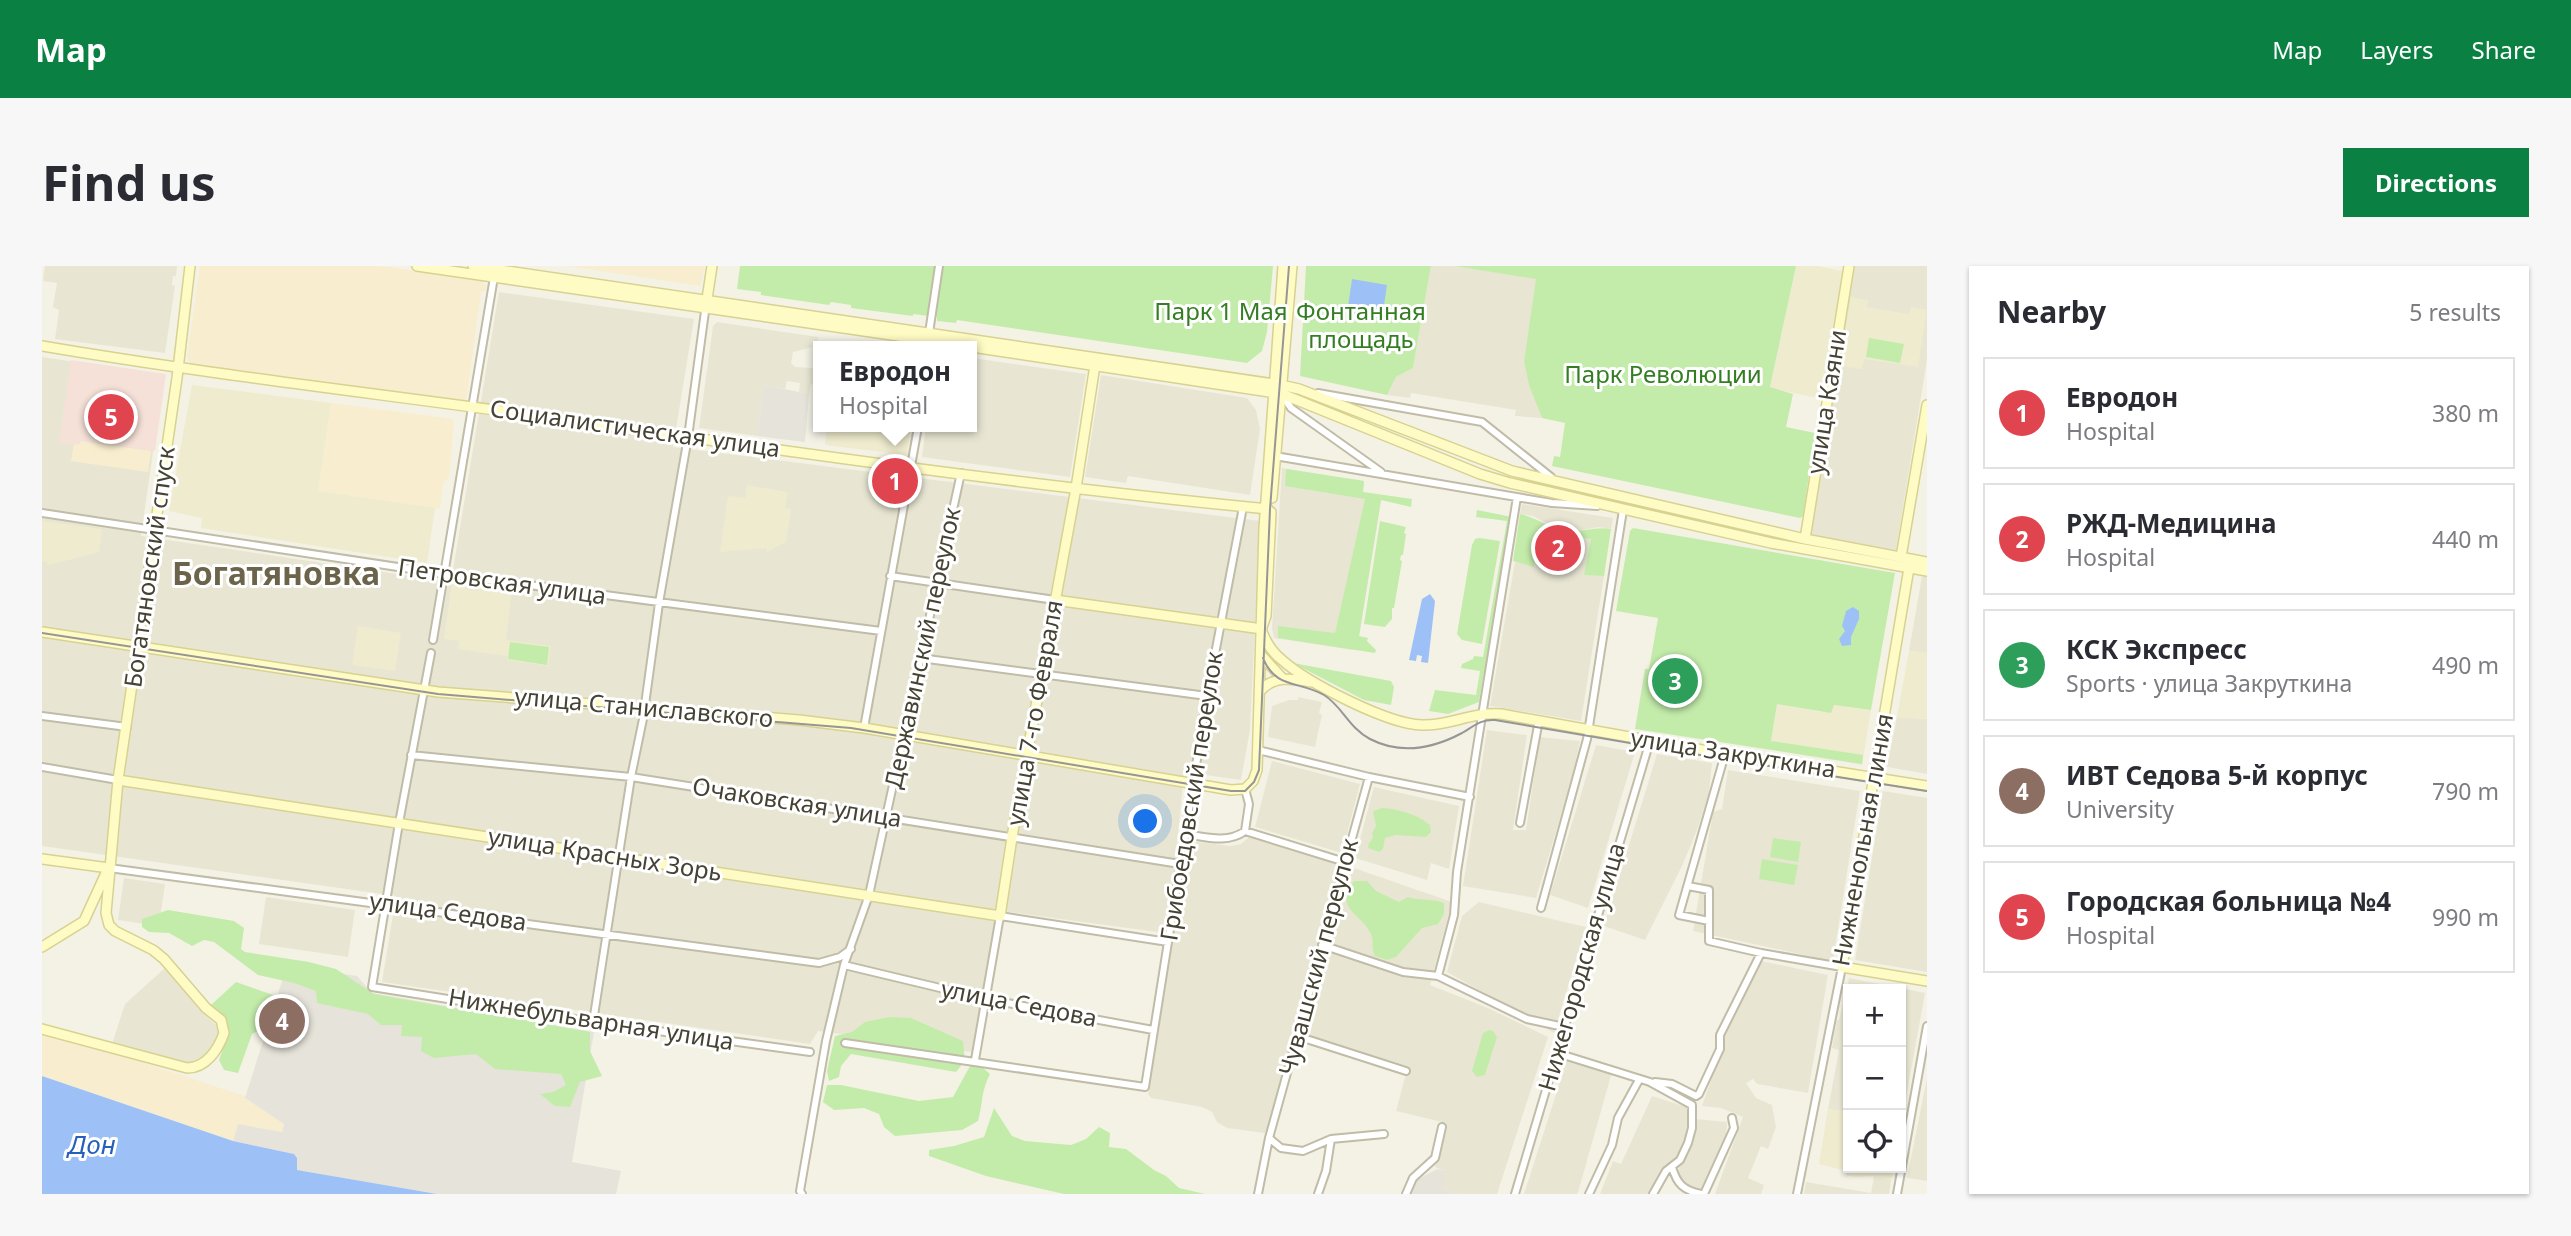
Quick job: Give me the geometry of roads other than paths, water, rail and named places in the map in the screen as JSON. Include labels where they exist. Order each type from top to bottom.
[{"type":"street","name":"Богатяновский спуск","points":[[42,1030],[187,1068],[196,1068],[208,1060],[224,1033],[223,1023],[206,1008],[164,959],[153,950],[115,931],[109,925],[106,913],[118,780],[139,646],[190,266]]},
{"type":"street","points":[[416,266],[929,333],[1279,389],[1480,474],[1606,507],[1710,530],[1927,571]]},
{"type":"street","points":[[473,266],[934,341]]},
{"type":"street","points":[[593,1022],[688,437],[712,266]]},
{"type":"street","points":[[929,333],[939,266]]},
{"type":"street","points":[[1268,509],[1275,456],[1283,266]]},
{"type":"street","points":[[1185,834],[1226,839],[1236,838],[1245,831],[1249,804],[1245,789],[1256,775],[1262,629],[1266,616],[1268,509],[1292,266]]},
{"type":"street","name":"улица Каяни","points":[[1805,538],[1849,266]]},
{"type":"street","points":[[433,640],[494,277]]},
{"type":"street","name":"Социалистическая улица","points":[[42,346],[688,437],[1076,488],[1268,509]]},
{"type":"street","points":[[977,348],[1279,389],[1299,389],[1482,422],[1545,474],[1562,482]]},
{"type":"street","name":"улица 7-го Февраля","points":[[975,1060],[1040,675],[1076,488],[1095,365]]},
{"type":"street","points":[[1279,389],[1291,408],[1382,473]]},
{"type":"street","points":[[1299,389],[1512,471],[1805,538],[1927,562]]},
{"type":"street","points":[[1909,568],[1901,557],[1927,405]]},
{"type":"street","points":[[864,728],[917,432]]},
{"type":"street","points":[[1275,456],[1552,503],[1606,507]]},
{"type":"street","name":"Державинский переулок","points":[[801,1193],[826,1041],[844,965],[869,895],[961,472]]},
{"type":"street","points":[[1438,976],[1454,915],[1457,872],[1517,497]]},
{"type":"street","name":"Грибоедовский переулок","points":[[975,1060],[1145,1087],[1207,696],[1243,507]]},
{"type":"street","points":[[1541,908],[1587,730],[1623,510]]},
{"type":"street","name":"Петровская улица","points":[[42,513],[444,575],[881,631]]},
{"type":"street","points":[[1710,530],[1713,517]]},
{"type":"street","name":"Нижненольная линия","points":[[1797,1194],[1842,967],[1909,568]]},
{"type":"street","points":[[890,576],[1262,629]]},
{"type":"street","name":"улица Закруткина","points":[[1262,629],[1280,659],[1320,684],[1380,715],[1408,724],[1420,726],[1445,723],[1484,713],[1927,786]]},
{"type":"street","name":"улица Станиславского","points":[[42,632],[424,689],[864,728],[1231,790],[1245,789]]},
{"type":"street","points":[[385,904],[431,653]]},
{"type":"street","points":[[1261,655],[1283,679]]},
{"type":"street","points":[[920,658],[1207,696]]},
{"type":"street","points":[[1259,691],[1269,682],[1283,679]]},
{"type":"street","name":"улица Закруткина","points":[[1283,679],[1320,684]]},
{"type":"street","points":[[42,716],[127,727]]},
{"type":"street","points":[[1520,823],[1539,720]]},
{"type":"street","name":"Нижегородская улица","points":[[1515,1194],[1650,741]]},
{"type":"street","points":[[1258,750],[1369,777],[1471,797]]},
{"type":"street","points":[[1709,921],[1679,915],[1725,754]]},
{"type":"street","name":"Очаковская улица","points":[[411,755],[631,777],[1180,864]]},
{"type":"street","name":"улица Красных Зорь","points":[[42,767],[1168,942]]},
{"type":"street","name":"Чувашский переулок","points":[[1258,1194],[1269,1138],[1369,777]]},
{"type":"street","points":[[1245,831],[1345,862]]},
{"type":"street","name":"улица Седова","points":[[42,859],[819,962],[840,957],[851,949]]},
{"type":"street","name":"Богатяновский спуск","points":[[42,947],[84,921],[109,868]]},
{"type":"street","points":[[1688,886],[1709,890],[1709,941],[1761,953],[1927,981]]},
{"type":"street","name":"Нижнебульварная улица","points":[[385,904],[372,987],[593,1022],[810,1052]]},
{"type":"street","points":[[1322,945],[1403,972],[1438,976],[1527,1019],[1564,1027]]},
{"type":"street","points":[[1557,1053],[1621,1071],[1639,1080],[1672,1084],[1696,1096],[1720,1049],[1720,1035],[1761,953]]},
{"type":"street","name":"улица Седова","points":[[844,965],[986,999],[1153,1030]]},
{"type":"street","points":[[1897,1194],[1927,1026]]},
{"type":"street","points":[[1297,1036],[1406,1071]]},
{"type":"street","points":[[845,1043],[975,1060]]},
{"type":"street","points":[[1589,1194],[1612,1145],[1618,1118],[1639,1080]]},
{"type":"street","points":[[1650,1082],[1692,1105],[1692,1128],[1688,1143],[1679,1160],[1666,1171],[1654,1194]]},
{"type":"street","points":[[1672,1167],[1677,1183],[1691,1192],[1703,1194],[1734,1128],[1732,1118]]},
{"type":"street","points":[[1406,1194],[1413,1178],[1435,1158],[1441,1127]]},
{"type":"street","points":[[1269,1138],[1280,1147],[1303,1151],[1331,1139],[1384,1134]]},
{"type":"street","points":[[1318,1194],[1326,1171],[1331,1139]]},
{"type":"water","points":[[1352,279],[1387,285],[1382,319],[1347,314]]},
{"type":"water","points":[[1430,594],[1435,601],[1428,663],[1421,662],[1422,656],[1417,655],[1416,661],[1409,660],[1422,599]]},
{"type":"water","points":[[1853,607],[1859,611],[1859,619],[1851,637],[1851,645],[1842,646],[1839,639],[1845,631],[1842,626],[1846,611]]},
{"type":"water","name":"Дон","points":[[42,1076],[233,1141],[294,1154],[297,1158],[297,1170],[437,1194],[42,1194]]},
{"type":"tram line","points":[[42,633],[438,694],[851,728],[1231,791],[1245,791],[1254,782],[1259,770],[1270,509],[1289,266]]},
{"type":"tram line","points":[[1263,658],[1268,668],[1281,680],[1324,695],[1363,734],[1393,747],[1428,746],[1451,739],[1482,722],[1495,720],[1927,791]]},
{"type":"place","name":"Городская больница №4","points":[[111,417]]},
{"type":"place","name":"Евродон","points":[[895,481]]},
{"type":"place","name":"РЖД-Медицина","points":[[1558,548]]},
{"type":"place","name":"КСК Экспресс","points":[[1675,681]]},
{"type":"place","name":"ИВТ Седова 5-й корпус","points":[[282,1021]]},
{"type":"district","name":"Богатяновка","points":[[276,574]]},
{"type":"park label","name":"Парк 1 Мая","points":[[1221,312]]},
{"type":"park label","name":"Фонтанная площадь","points":[[1361,326]]},
{"type":"park label","name":"Парк Революции","points":[[1663,375]]}]
